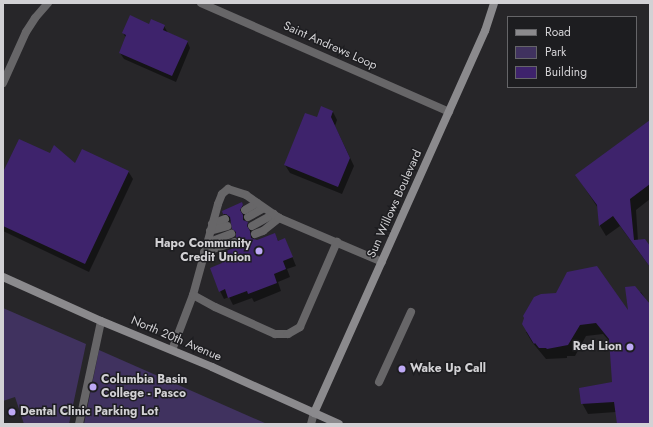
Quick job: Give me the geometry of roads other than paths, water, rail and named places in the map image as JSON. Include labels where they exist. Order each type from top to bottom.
[{"type":"street","points":[[3,84],[26,32],[35,18],[48,3]]},
{"type":"street","name":"Saint Andrews Loop","points":[[201,3],[449,112]]},
{"type":"street","name":"Sun Willows Boulevard","points":[[314,413],[485,31],[494,3]]},
{"type":"street","points":[[172,350],[193,295],[204,252],[222,194],[228,189],[246,195],[276,216],[382,262]]},
{"type":"street","points":[[247,213],[260,205]]},
{"type":"street","points":[[253,230],[263,231],[276,216]]},
{"type":"street","points":[[211,228],[226,222]]},
{"type":"street","points":[[204,252],[232,238],[207,243]]},
{"type":"street","points":[[193,295],[215,307],[275,334],[288,334],[300,327],[337,242]]},
{"type":"street","name":"North 20th Avenue","points":[[3,277],[339,424]]},
{"type":"street","points":[[379,382],[411,312]]},
{"type":"street","points":[[79,424],[101,321]]},
{"type":"street","points":[[311,424],[314,413]]},
{"type":"place","name":"Hapo Community Credit Union","points":[[259,251]]},
{"type":"place","name":"Red Lion","points":[[630,347]]},
{"type":"place","name":"Wake Up Call","points":[[402,369]]},
{"type":"place","name":"Columbia Basin College - Pasco","points":[[93,387]]},
{"type":"place","name":"Dental Clinic Parking Lot","points":[[12,412]]}]
